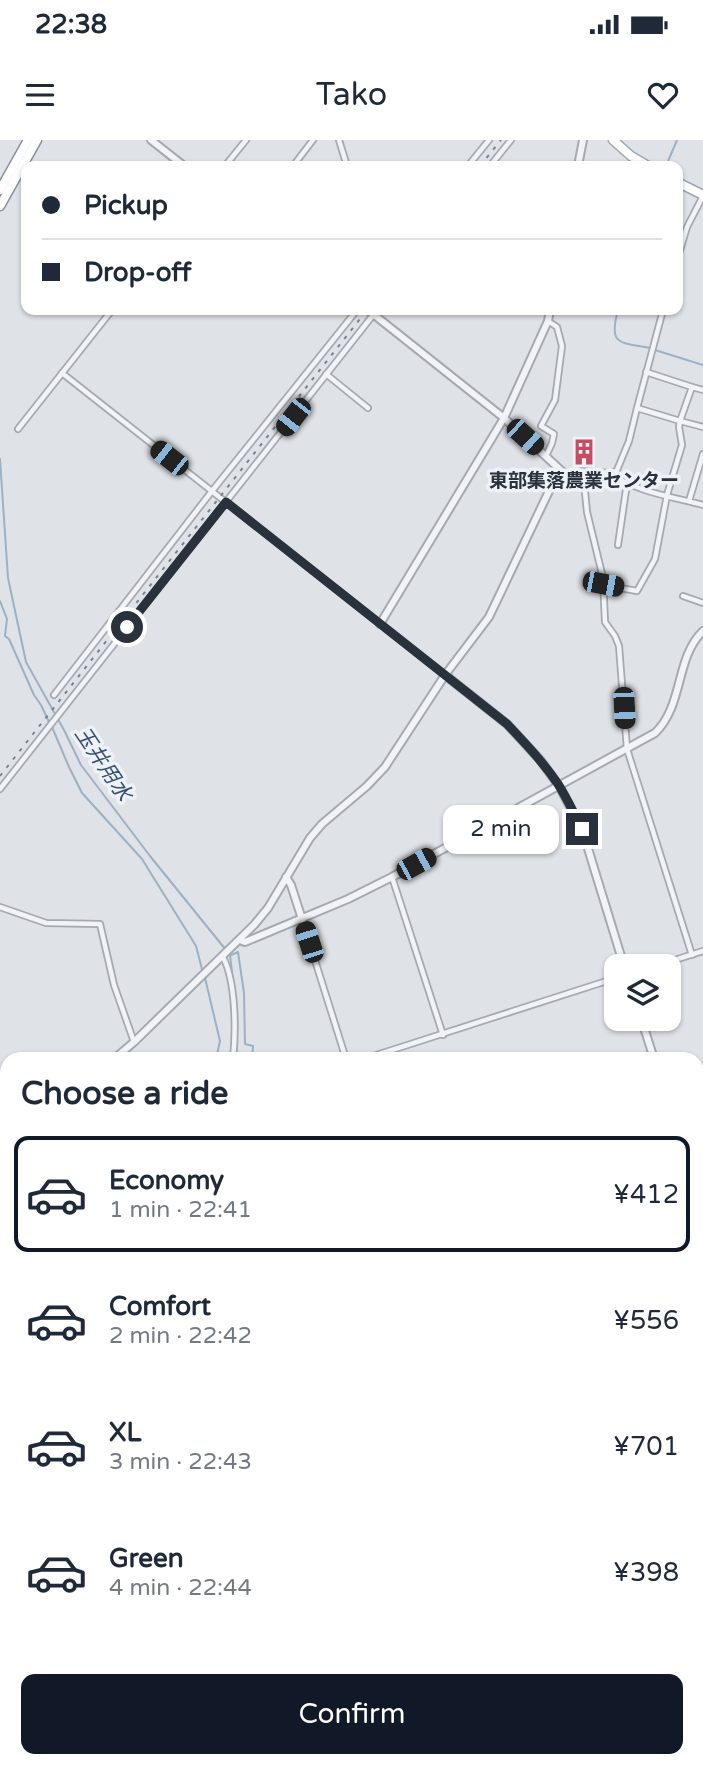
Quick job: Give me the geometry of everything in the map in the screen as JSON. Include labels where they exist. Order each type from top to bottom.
[{"type":"main road","points":[[0,190],[28,140]]},
{"type":"main road","points":[[25,161],[37,140]]},
{"type":"main road","points":[[612,140],[640,161]]},
{"type":"main road","points":[[0,206],[21,169]]},
{"type":"main road","points":[[683,185],[703,195]]},
{"type":"street","points":[[151,140],[178,161]]},
{"type":"street","points":[[229,161],[246,140]]},
{"type":"street","points":[[297,161],[313,140]]},
{"type":"street","points":[[339,140],[345,161]]},
{"type":"street","points":[[472,161],[489,140]]},
{"type":"street","points":[[494,161],[511,140]]},
{"type":"street","points":[[579,161],[583,140]]},
{"type":"street","points":[[683,240],[703,195]]},
{"type":"street","points":[[18,429],[108,315]]},
{"type":"street","points":[[54,695],[353,315]]},
{"type":"street","points":[[0,789],[370,315]]},
{"type":"street","points":[[378,315],[505,418],[566,475]]},
{"type":"street","points":[[380,624],[505,418],[549,315]]},
{"type":"street","points":[[611,474],[617,470],[629,441],[662,315]]},
{"type":"street","points":[[546,456],[554,434],[541,426],[555,400],[562,346],[557,327],[548,321]]},
{"type":"street","points":[[646,372],[703,390]]},
{"type":"street","points":[[62,373],[507,724],[541,761],[559,786],[582,829],[620,954]]},
{"type":"street","points":[[326,374],[368,408]]},
{"type":"street","points":[[603,584],[637,591],[655,559],[667,495],[682,445],[680,421],[692,387]]},
{"type":"street","points":[[637,408],[703,427]]},
{"type":"street","points":[[689,501],[703,454]]},
{"type":"street","points":[[583,472],[587,512],[603,584],[605,622],[619,646],[627,749],[692,955]]},
{"type":"street","points":[[122,1052],[240,940],[268,908],[310,838],[385,768],[445,675],[489,617],[550,489],[566,475],[583,472],[611,474],[642,489],[703,505]]},
{"type":"street","points":[[618,545],[626,483]]},
{"type":"street","points":[[683,596],[703,603]]},
{"type":"street","points":[[240,940],[245,942],[302,919],[393,877],[655,733],[671,710],[689,648],[703,631]]},
{"type":"street","points":[[286,877],[344,1052]]},
{"type":"street","points":[[393,877],[443,1035]]},
{"type":"street","points":[[0,907],[46,923],[100,924],[114,985],[134,1042]]},
{"type":"street","points":[[681,958],[703,951]]},
{"type":"street","points":[[224,956],[233,990],[234,1052]]},
{"type":"street","points":[[387,1052],[604,982]]},
{"type":"street","points":[[645,1031],[652,1052]]},
{"type":"waterway","points":[[668,161],[677,140]]},
{"type":"waterway","points":[[617,315],[615,330],[619,340],[650,348]]},
{"type":"waterway","points":[[655,350],[703,365]]},
{"type":"waterway","name":"玉井用水","points":[[0,459],[8,578],[26,662],[81,765],[230,955],[236,1005]]},
{"type":"waterway","points":[[0,601],[7,619],[5,636],[9,639],[49,722]]},
{"type":"waterway","points":[[52,727],[82,793],[142,859],[196,946],[203,973]]},
{"type":"waterway","points":[[231,955],[238,952],[244,993],[245,1044],[253,1046],[253,1052]]},
{"type":"waterway","points":[[205,978],[220,1041],[218,1052]]},
{"type":"waterway","name":"玉井用水","points":[[236,1052],[237,1039]]},
{"type":"railway","points":[[484,161],[501,140]]},
{"type":"railway","points":[[0,776],[363,315]]},
{"type":"place","name":"東部集落農業センター","points":[[584,452]]},
{"type":"route","points":[[127,627],[226,502],[507,724],[550,773],[582,829]]}]
